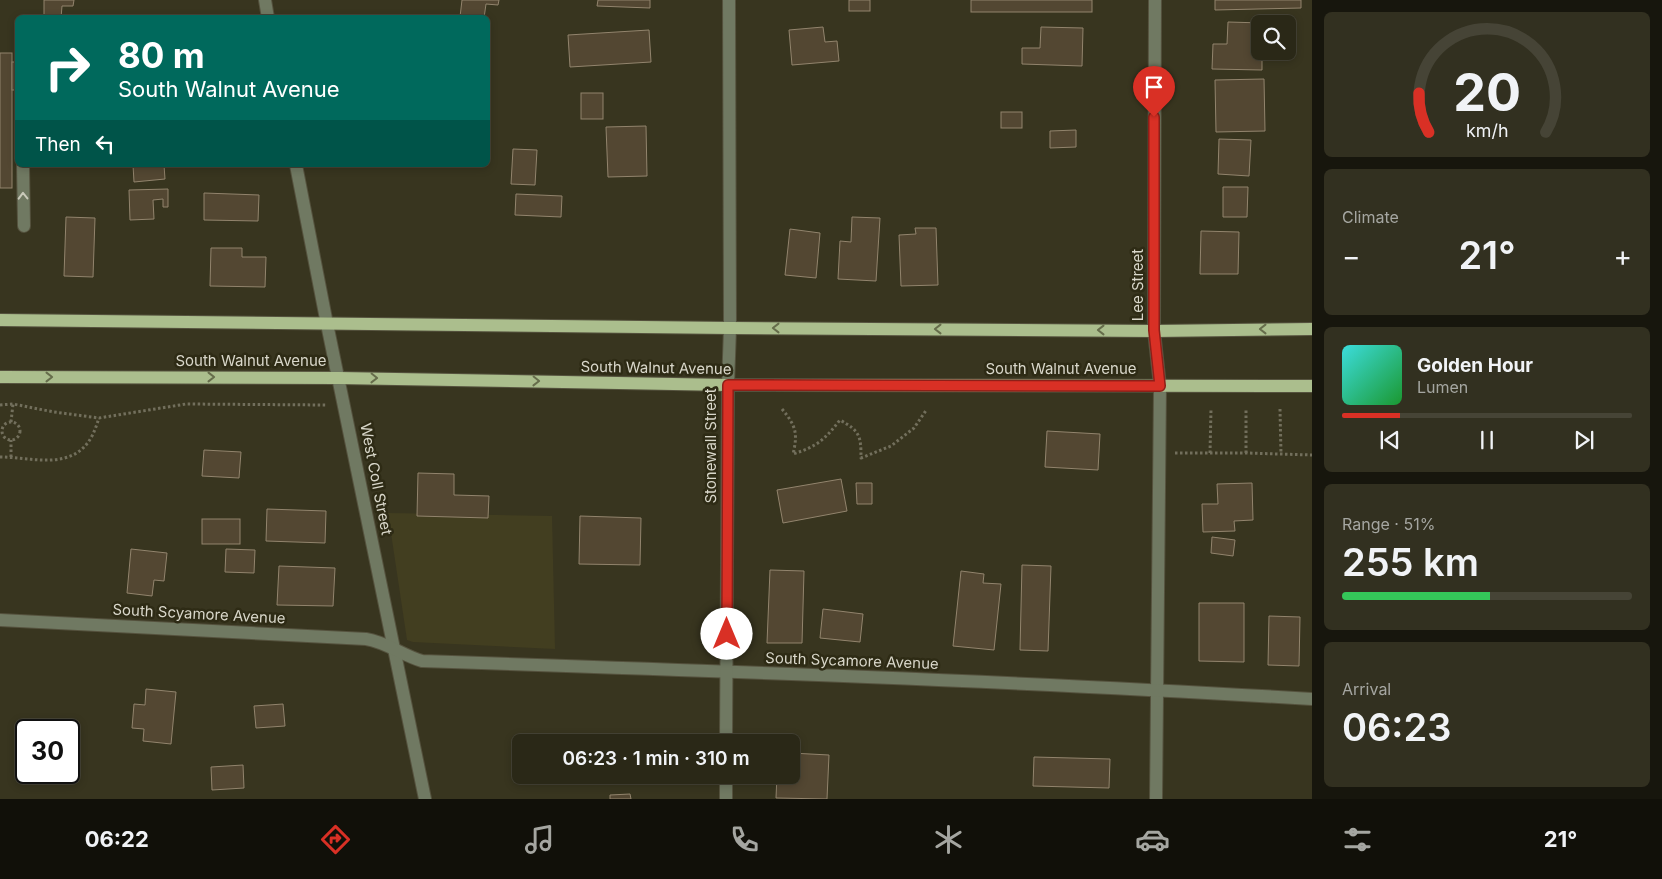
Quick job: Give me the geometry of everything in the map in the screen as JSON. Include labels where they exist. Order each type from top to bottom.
[{"type":"main road","points":[[0,320],[730,328],[1312,329]]},
{"type":"main road","name":"South Walnut Avenue","points":[[0,377],[339,378],[728,385],[1312,386]]},
{"type":"street","points":[[265,0],[268,15]]},
{"type":"street","name":"Stonewall Street","points":[[726,734],[730,328],[729,0]]},
{"type":"street","name":"Lee Street","points":[[1155,0],[1154,330],[1160,386],[1156,799]]},
{"type":"street","points":[[23,167],[24,226]]},
{"type":"street","name":"West Coll Street","points":[[296,167],[425,799]]},
{"type":"street","name":"South Scyamore Avenue","points":[[0,620],[366,639],[380,641],[394,649]]},
{"type":"street","name":"South Sycamore Avenue","points":[[394,649],[422,661],[1157,690],[1312,699]]},
{"type":"street","points":[[726,784],[726,799]]},
{"type":"path","points":[[0,405],[13,404],[99,418],[186,404],[344,405]]},
{"type":"path","points":[[12,422],[13,404]]},
{"type":"path","points":[[782,409],[793,423],[797,439],[793,454],[810,448],[825,438],[840,420],[853,427],[861,440],[861,458],[891,446],[914,428],[927,409]]},
{"type":"path","points":[[1210,453],[1211,409]]},
{"type":"path","points":[[1246,409],[1246,453]]},
{"type":"path","points":[[1280,409],[1280,454]]},
{"type":"path","points":[[0,457],[52,461],[71,456],[92,437],[99,418]]},
{"type":"path","points":[[11,440],[4,436],[2,431],[4,426],[12,422]]},
{"type":"path","points":[[11,440],[16,438],[19,433],[17,425],[12,422]]},
{"type":"path","points":[[11,440],[11,457]]},
{"type":"path","points":[[1159,453],[1312,455]]},
{"type":"shaded area","points":[[388,513],[552,516],[555,649],[413,642],[407,640]]},
{"type":"building","points":[[44,0],[74,0],[73,6],[62,6],[61,15],[44,15]]},
{"type":"building","points":[[462,0],[499,0],[498,5],[486,4],[484,15],[460,15]]},
{"type":"building","points":[[598,0],[650,0],[650,8],[597,6]]},
{"type":"building","points":[[849,0],[870,0],[870,11],[849,11]]},
{"type":"building","points":[[971,0],[1092,0],[1092,12],[971,12]]},
{"type":"building","points":[[1215,0],[1301,0],[1301,8],[1215,10]]},
{"type":"building","points":[[1228,22],[1251,23],[1251,60],[1262,60],[1262,70],[1212,69],[1213,44],[1227,44]]},
{"type":"building","points":[[823,27],[825,42],[837,41],[839,61],[792,65],[789,30]]},
{"type":"building","points":[[1041,27],[1083,28],[1082,66],[1022,64],[1022,48],[1040,48]]},
{"type":"building","points":[[649,30],[651,62],[570,67],[568,35]]},
{"type":"building","points":[[0,53],[12,53],[12,188],[0,188]]},
{"type":"building","points":[[12,62],[15,62],[15,90],[12,90]]},
{"type":"building","points":[[1264,79],[1265,131],[1216,132],[1215,80]]},
{"type":"building","points":[[581,93],[603,93],[603,119],[581,119]]},
{"type":"building","points":[[1001,112],[1022,112],[1022,128],[1001,128]]},
{"type":"building","points":[[646,126],[647,176],[608,177],[606,127]]},
{"type":"building","points":[[1076,130],[1076,147],[1050,148],[1050,131]]},
{"type":"building","points":[[1219,139],[1251,140],[1249,176],[1218,174]]},
{"type":"building","points":[[513,149],[537,150],[535,185],[511,184]]},
{"type":"building","points":[[133,167],[164,167],[165,179],[134,182]]},
{"type":"building","points":[[1223,187],[1248,187],[1247,217],[1223,217]]},
{"type":"building","points":[[168,189],[168,207],[163,207],[163,199],[153,200],[154,219],[130,220],[129,190]]},
{"type":"building","points":[[204,193],[259,195],[258,221],[204,220]]},
{"type":"building","points":[[516,194],[562,196],[561,217],[515,215]]},
{"type":"building","points":[[66,217],[95,218],[93,277],[64,276]]},
{"type":"building","points":[[852,217],[880,218],[876,281],[838,279],[840,241],[851,242]]},
{"type":"building","points":[[915,228],[936,228],[938,285],[901,286],[899,235],[916,234]]},
{"type":"building","points":[[790,229],[820,233],[816,278],[785,275]]},
{"type":"building","points":[[1201,231],[1239,232],[1238,274],[1200,274]]},
{"type":"building","points":[[211,248],[242,248],[242,257],[266,257],[265,287],[210,286]]},
{"type":"building","points":[[1047,431],[1100,434],[1098,470],[1045,467]]},
{"type":"building","points":[[204,450],[241,452],[239,478],[202,476]]},
{"type":"building","points":[[418,473],[454,474],[454,495],[489,496],[488,518],[417,516]]},
{"type":"building","points":[[841,479],[847,511],[783,523],[777,490]]},
{"type":"building","points":[[856,483],[872,483],[872,504],[857,504]]},
{"type":"building","points":[[1252,483],[1253,520],[1234,521],[1235,531],[1203,532],[1202,504],[1218,504],[1217,484]]},
{"type":"building","points":[[267,509],[326,511],[325,543],[266,541]]},
{"type":"building","points":[[580,516],[641,518],[640,565],[579,564]]},
{"type":"building","points":[[202,519],[240,519],[240,544],[202,544]]},
{"type":"building","points":[[1212,537],[1235,540],[1233,556],[1211,553]]},
{"type":"building","points":[[131,549],[167,553],[164,581],[154,580],[152,596],[127,593]]},
{"type":"building","points":[[226,549],[255,550],[254,573],[225,572]]},
{"type":"building","points":[[1022,565],[1051,566],[1048,651],[1020,650]]},
{"type":"building","points":[[279,566],[335,568],[333,606],[277,605]]},
{"type":"building","points":[[770,570],[804,571],[802,643],[767,643]]},
{"type":"building","points":[[961,571],[984,574],[983,583],[1001,584],[994,650],[953,646]]},
{"type":"building","points":[[1199,603],[1244,603],[1244,662],[1199,661]]},
{"type":"building","points":[[823,609],[863,614],[860,642],[820,638]]},
{"type":"building","points":[[1269,616],[1300,617],[1299,666],[1268,665]]},
{"type":"building","points":[[146,689],[176,692],[171,744],[143,741],[144,729],[132,728],[134,704],[145,705]]},
{"type":"building","points":[[283,704],[285,726],[256,728],[254,706]]},
{"type":"building","points":[[800,753],[829,755],[827,799],[776,798],[777,784],[800,784]]},
{"type":"building","points":[[1034,757],[1110,759],[1109,788],[1033,786]]},
{"type":"building","points":[[243,765],[244,788],[212,790],[211,767]]},
{"type":"building","points":[[630,794],[631,799],[610,799],[610,795]]},
{"type":"route","points":[[727,634],[728,385],[1160,386],[1154,330],[1154,117]]}]
